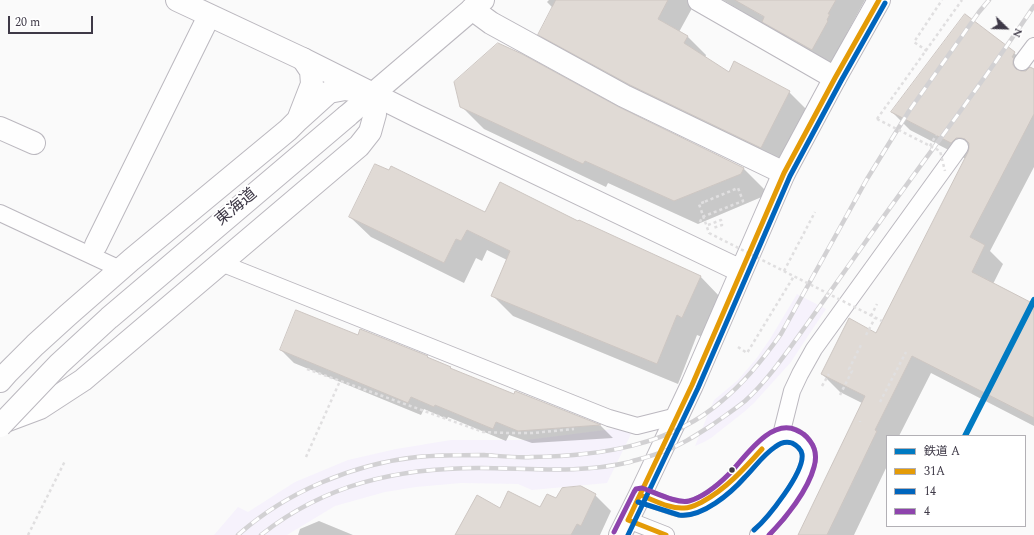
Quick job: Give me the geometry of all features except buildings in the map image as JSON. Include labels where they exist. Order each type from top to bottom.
[{"type":"main road","points":[[177,0],[303,59],[417,116],[741,271]]},
{"type":"main road","points":[[699,0],[834,78]]},
{"type":"main road","points":[[624,527],[692,385],[784,173],[834,78],[879,0]]},
{"type":"main road","points":[[477,5],[491,23],[624,96],[784,173]]},
{"type":"main road","name":"東海道","points":[[0,424],[59,364],[109,318],[477,5]]},
{"type":"main road","points":[[96,245],[209,16]]},
{"type":"main road","points":[[298,120],[312,84],[310,71],[303,59]]},
{"type":"main road","points":[[0,382],[35,345],[120,269],[288,130],[329,92],[345,89],[373,94]]},
{"type":"main road","points":[[0,424],[40,408],[83,380],[359,146],[370,132],[376,114],[373,94]]},
{"type":"main road","points":[[0,128],[34,143]]},
{"type":"lane","points":[[1022,62],[1034,46]]},
{"type":"lane","points":[[781,435],[792,391],[814,349],[960,147]]},
{"type":"lane","points":[[0,213],[120,269]]},
{"type":"lane","points":[[221,262],[610,418],[637,426],[677,416]]},
{"type":"lane","points":[[640,495],[684,509],[706,500],[722,490],[768,443],[781,435],[798,438],[806,446],[808,451],[808,464],[785,506],[768,527],[758,535]]},
{"type":"lane","points":[[624,527],[666,535]]},
{"type":"path","points":[[927,50],[914,42],[942,0]]},
{"type":"path","points":[[945,171],[940,151],[877,119],[962,0]]},
{"type":"path","points":[[930,146],[936,135]]},
{"type":"path","points":[[698,228],[702,217],[715,212],[743,201],[738,188],[699,204],[707,226],[709,232],[882,321]]},
{"type":"path","points":[[784,271],[815,212]]},
{"type":"path","points":[[707,226],[721,220],[722,223]]},
{"type":"path","points":[[738,347],[747,353],[794,276]]},
{"type":"path","points":[[866,335],[874,318]]},
{"type":"path","points":[[840,395],[852,371],[849,369],[861,345]]},
{"type":"path","points":[[880,402],[906,352]]},
{"type":"path","points":[[307,369],[483,432],[508,434],[578,429]]},
{"type":"path","points":[[822,386],[827,378]]},
{"type":"path","points":[[306,457],[340,381]]},
{"type":"path","points":[[28,535],[65,461]]},
{"type":"shaded area","points":[[797,294],[826,309],[791,362],[744,412],[711,438],[695,446],[714,400],[738,380],[756,359]]},
{"type":"shaded area","points":[[620,428],[631,434],[607,483],[532,490],[518,484],[461,483],[416,487],[385,492],[335,506],[287,535],[214,535],[238,507],[248,512],[295,482],[348,460],[396,449],[451,440],[526,440]]},
{"type":"railway","points":[[238,535],[277,506],[299,493],[345,473],[369,466],[425,456],[484,455],[526,457],[557,456],[608,451],[657,438],[681,428],[703,416],[723,400],[747,377],[781,334],[867,179],[909,111],[989,0]]},
{"type":"railway","points":[[261,535],[285,517],[311,503],[337,491],[364,482],[420,471],[449,469],[573,469],[611,466],[666,451],[712,425],[745,401],[777,366],[1034,6]]},
{"type":"rail line","name":"A","points":[[966,435],[1034,300]]},
{"type":"transit line","name":"31A","points":[[666,535],[628,520],[692,385],[784,173],[879,0]]},
{"type":"transit line","name":"14","points":[[628,535],[698,388],[790,176],[885,3]]},
{"type":"transit line","name":"4","points":[[614,532],[636,489],[642,488],[678,501],[689,501],[695,499],[705,494],[720,482],[750,450],[767,435],[777,430],[786,428],[796,430],[804,434],[812,444],[816,456],[815,463],[811,476],[802,494],[769,535]]},
{"type":"transit line","name":"14","points":[[638,502],[679,515],[697,513],[724,497],[779,444],[788,442],[792,443],[801,450],[802,454],[798,472],[776,506],[754,530]]},
{"type":"transit line","name":"31A","points":[[640,495],[673,507],[684,508],[693,506],[711,497],[727,485],[762,449]]}]
